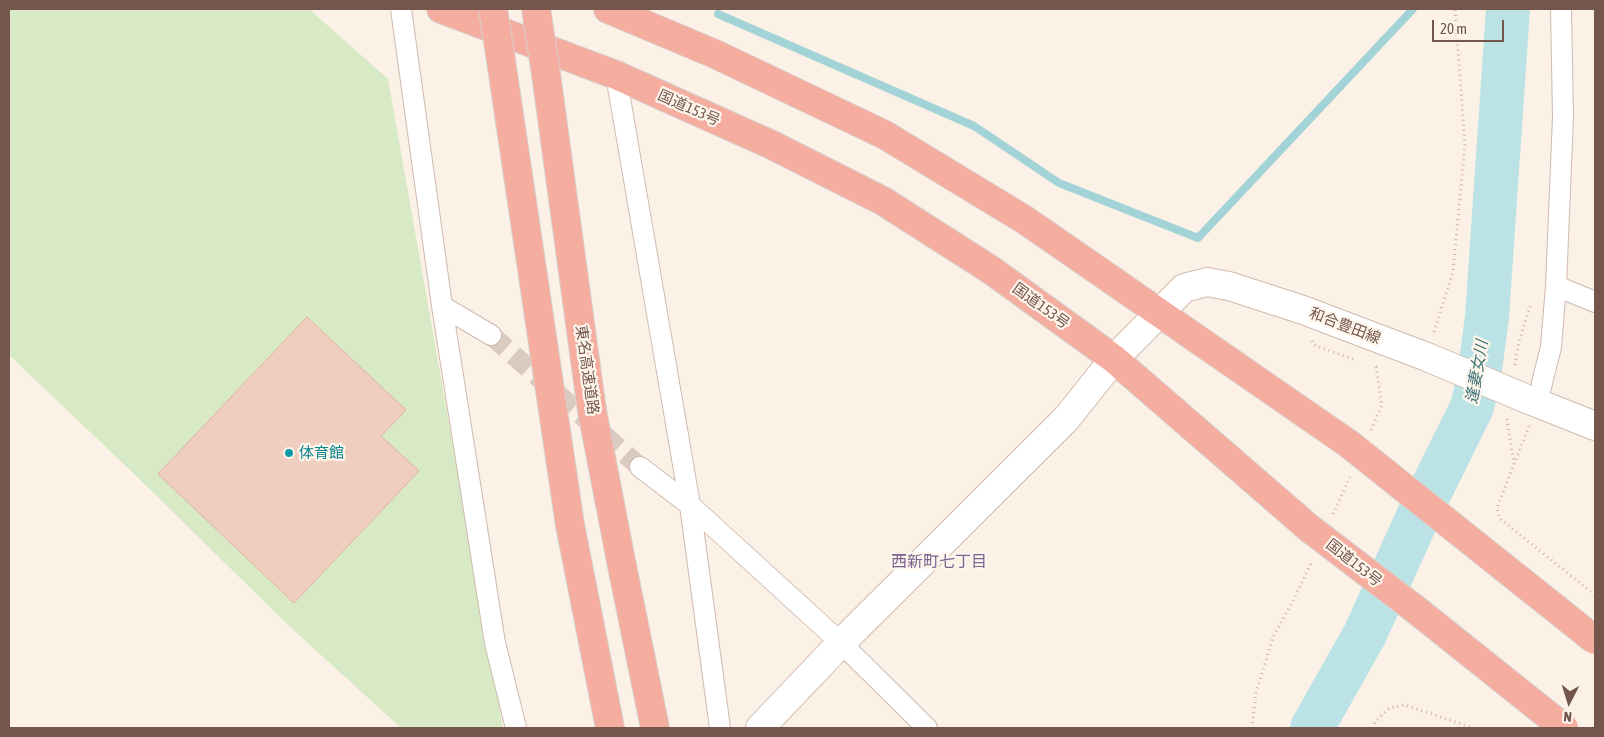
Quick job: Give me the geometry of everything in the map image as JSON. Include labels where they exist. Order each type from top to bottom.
[{"type":"highway","name":"国道153号","points":[[442,9],[616,75],[772,145],[882,201],[991,270],[1114,359],[1309,528],[1415,609],[1564,728]]},
{"type":"highway","points":[[493,9],[570,525],[610,728]]},
{"type":"highway","name":"東名高速道路","points":[[536,9],[592,411],[655,728]]},
{"type":"highway","points":[[608,9],[715,54],[885,135],[1025,220],[1349,444],[1595,640]]},
{"type":"main road","name":"和合豊田線","points":[[760,728],[840,643],[1066,419],[1114,359],[1184,288],[1207,282],[1229,286],[1303,310],[1427,357],[1595,426]]},
{"type":"street","points":[[401,9],[442,306],[495,642],[516,728]]},
{"type":"street","points":[[1532,401],[1551,347],[1556,286],[1563,117],[1561,9]]},
{"type":"street","points":[[616,75],[690,505],[720,728]]},
{"type":"street","points":[[1556,286],[1595,302]]},
{"type":"street","points":[[442,306],[491,335]]},
{"type":"street","points":[[640,467],[690,505],[840,643],[927,728]]},
{"type":"path","points":[[1427,357],[1453,271],[1465,145],[1455,11]]},
{"type":"path","points":[[1532,401],[1497,508],[1499,518],[1595,596]]},
{"type":"path","points":[[1372,728],[1389,708],[1405,705],[1474,728]]},
{"type":"green space","points":[[9,9],[309,9],[388,79],[503,728],[401,728],[287,624],[128,468],[9,355]]},
{"type":"building","name":"体育館","points":[[307,317],[406,410],[381,436],[419,471],[294,603],[158,474]]},
{"type":"waterway","points":[[718,14],[974,126],[1059,183],[1198,238],[1413,9]]},
{"type":"waterway","name":"逢妻女川","points":[[1312,728],[1365,634],[1420,512],[1472,407],[1479,377],[1487,317],[1508,9]]},
{"type":"tunnel","points":[[491,335],[640,467]]},
{"type":"place","name":"体育館","points":[[289,453]]},
{"type":"district","name":"西新町七丁目","points":[[939,562]]}]
